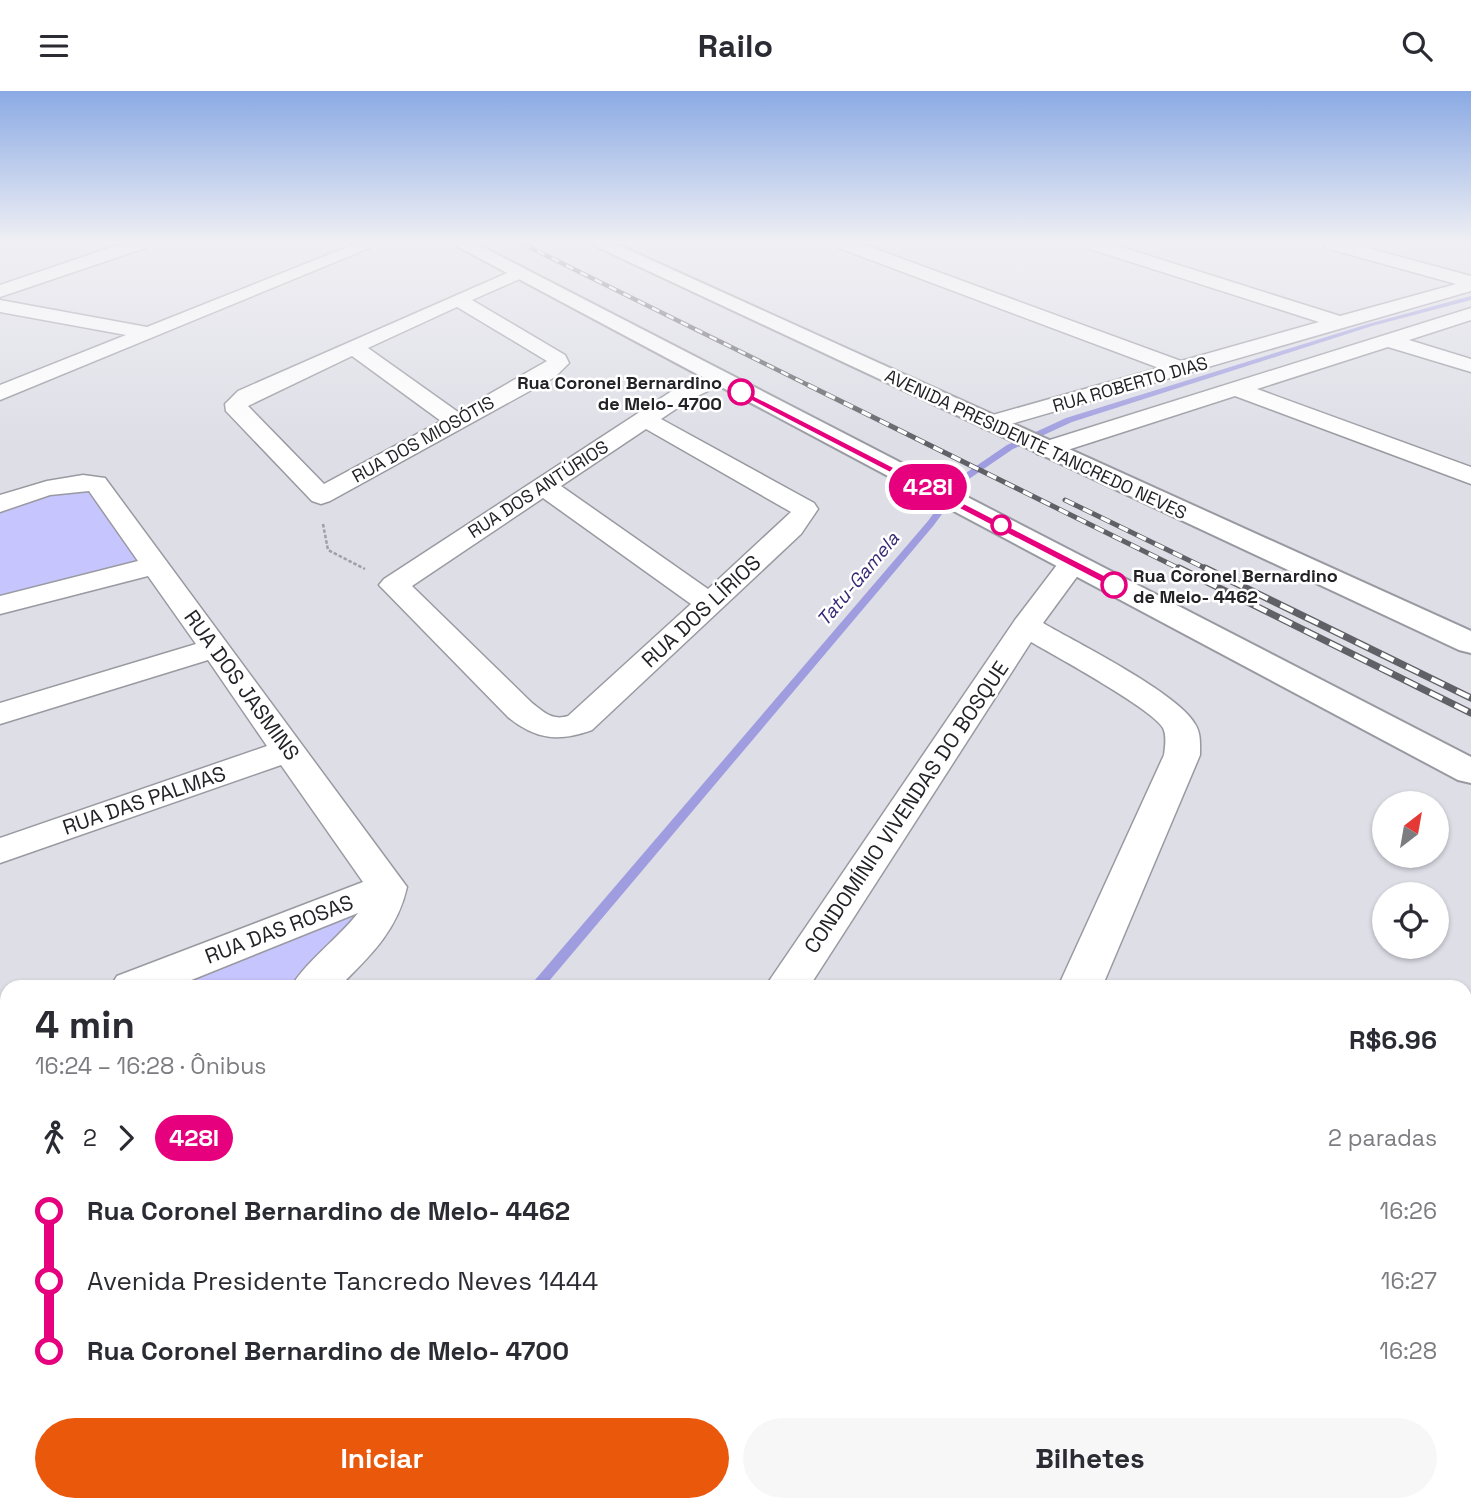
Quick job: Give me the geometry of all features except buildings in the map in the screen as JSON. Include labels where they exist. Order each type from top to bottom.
[{"type":"main road","points":[[585,310],[918,481],[1471,772]]},
{"type":"main road","name":"AVENIDA PRESIDENTE TANCREDO NEVES","points":[[745,310],[1471,643]]},
{"type":"street","points":[[24,310],[148,333]]},
{"type":"street","points":[[0,393],[205,310]]},
{"type":"street","points":[[321,496],[237,411],[236,404],[246,396],[435,310]]},
{"type":"street","name":"RUA DOS MIOSÓTIS","points":[[321,496],[547,372],[558,363],[558,359],[475,310]]},
{"type":"street","points":[[1024,310],[1182,369]]},
{"type":"street","points":[[1301,310],[1341,323]]},
{"type":"street","name":"RUA ROBERTO DIAS","points":[[993,424],[1382,310]]},
{"type":"street","name":"RUA ROBERTO DIAS","points":[[1042,446],[1471,314]]},
{"type":"street","points":[[1387,339],[1471,366]]},
{"type":"street","points":[[353,347],[456,421]]},
{"type":"street","name":"RUA DOS ANTÚRIOS","points":[[394,585],[683,394],[715,379]]},
{"type":"street","points":[[1234,388],[1471,476]]},
{"type":"street","name":"RUA DOS LÍRIOS","points":[[394,585],[538,725],[558,732],[580,723],[791,528],[805,509],[645,419]]},
{"type":"street","name":"RUA DOS JASMINS","points":[[0,504],[74,482],[96,484],[387,887]]},
{"type":"street","points":[[542,485],[710,604]]},
{"type":"street","name":"CONDOMÍNIO VIVENDAS DO BOSQUE","points":[[792,980],[1026,626],[1073,563]]},
{"type":"street","points":[[0,605],[156,565]]},
{"type":"street","points":[[1026,626],[1152,703],[1177,721],[1184,737],[1182,755],[1083,980]]},
{"type":"street","points":[[0,714],[215,648]]},
{"type":"street","name":"RUA DAS PALMAS","points":[[0,851],[289,750]]},
{"type":"street","points":[[320,980],[358,944],[381,912],[387,887]]},
{"type":"street","name":"RUA DAS ROSAS","points":[[150,980],[387,887]]},
{"type":"path","points":[[321,496],[325,544],[328,550],[394,585]]},
{"type":"shaded area","points":[[96,483],[148,564],[0,602],[0,509],[18,501]]},
{"type":"shaded area","points":[[376,897],[317,980],[170,980]]},
{"type":"waterway","name":"Tatu-Gamela","points":[[542,980],[931,523],[963,479],[1010,447],[1069,420],[1370,325],[1425,310]]},
{"type":"railway","points":[[657,310],[812,387]]},
{"type":"railway","points":[[808,385],[1182,570]]},
{"type":"railway","points":[[1065,500],[1209,570]]},
{"type":"railway","points":[[1179,568],[1471,713]]},
{"type":"railway","points":[[1205,568],[1471,698]]},
{"type":"bus line","name":"428I","points":[[741,392],[918,481],[1114,585]]},
{"type":"place","name":"Rua Coronel Bernardino de Melo- 4700","points":[[741,392]]},
{"type":"place","name":"Rua Coronel Bernardino de Melo- 4462","points":[[1114,585]]}]
